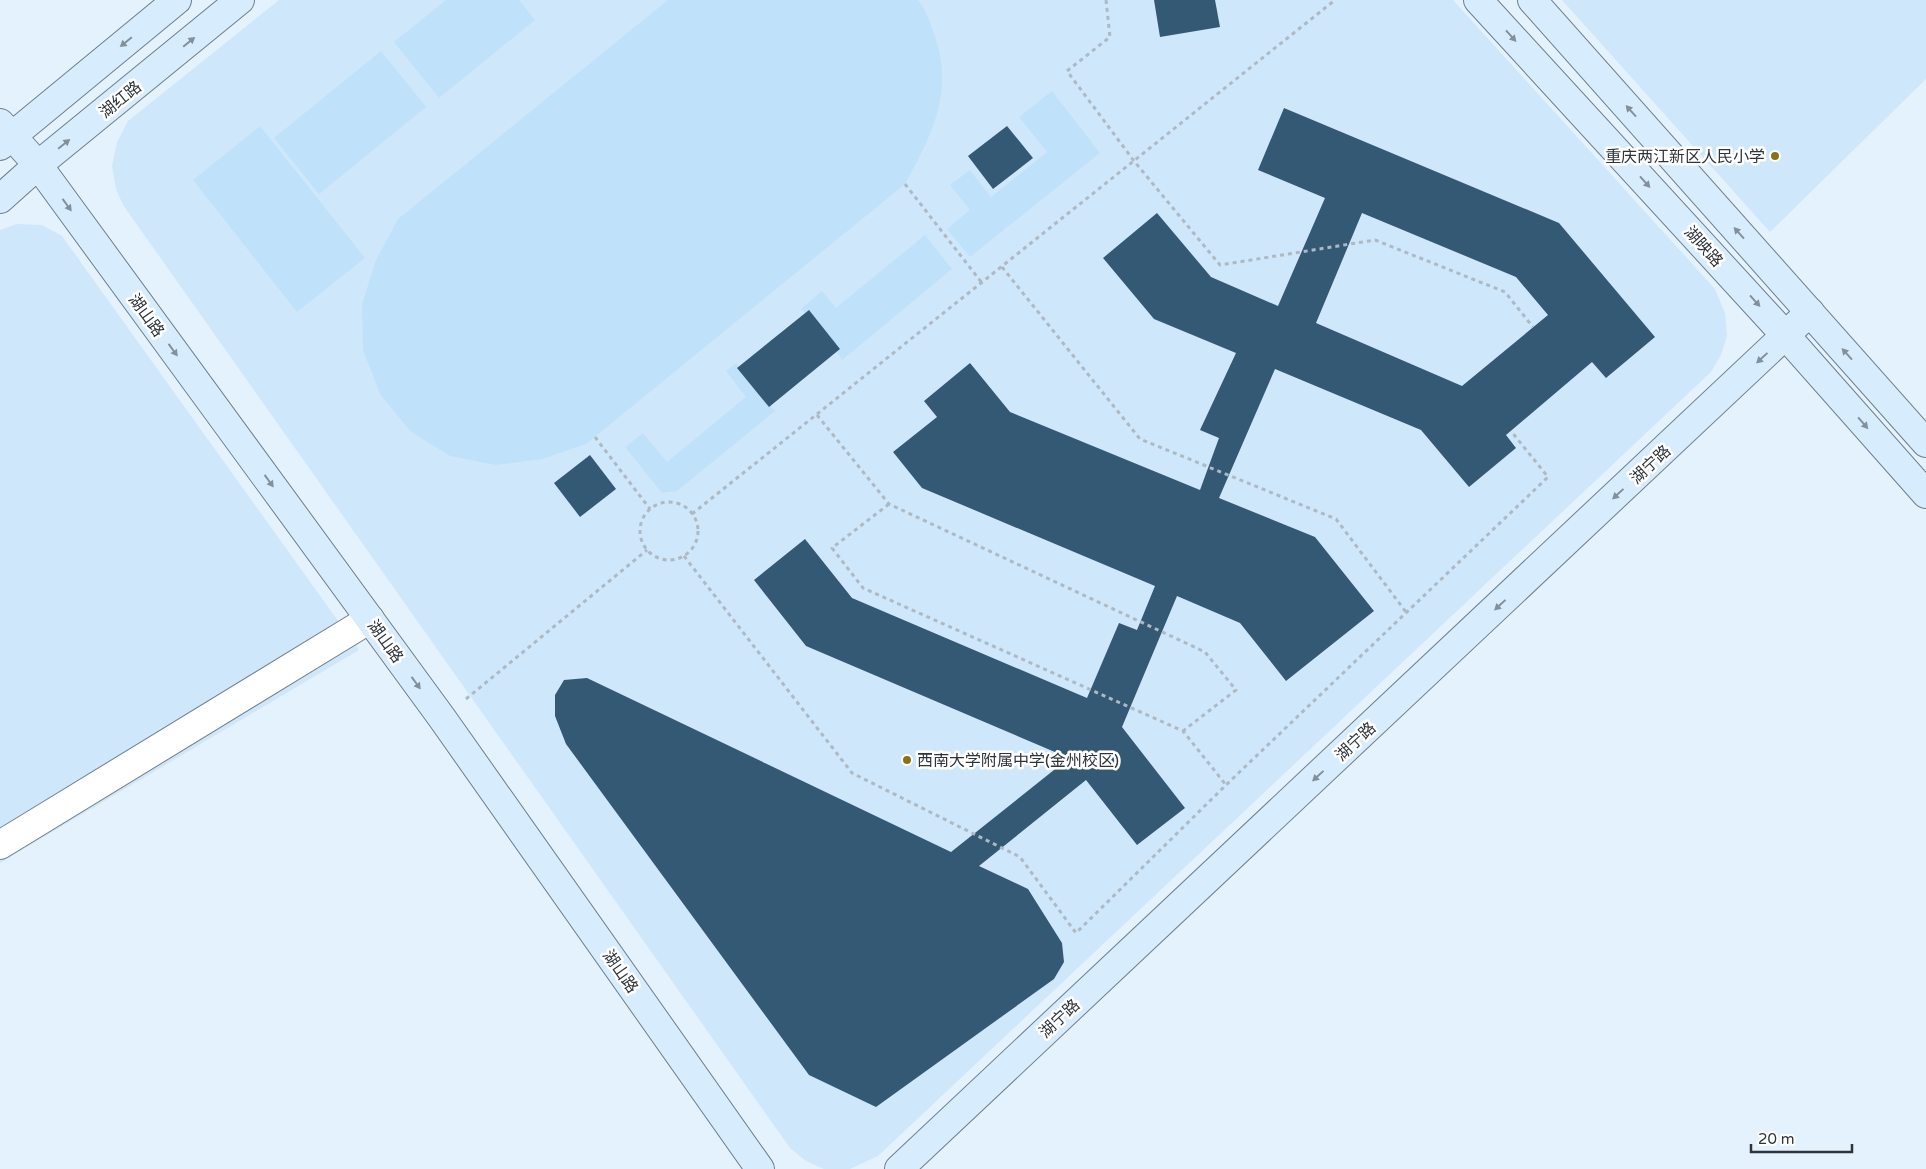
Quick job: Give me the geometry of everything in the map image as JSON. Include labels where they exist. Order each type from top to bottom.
[{"type":"street","points":[[4,135],[177,0]]},
{"type":"street","name":"湖红路","points":[[0,199],[38,165],[240,0]]},
{"type":"street","name":"湖映路","points":[[1478,0],[1786,336],[1926,494]]},
{"type":"street","points":[[1532,0],[1926,443]]},
{"type":"street","name":"湖山路","points":[[4,135],[38,165],[370,619],[760,1169]]},
{"type":"street","name":"湖宁路","points":[[899,1169],[1810,312]]},
{"type":"street","points":[[0,845],[370,619]]},
{"type":"path","points":[[1106,0],[1110,37],[1067,70],[1134,161],[1220,265],[1375,240],[1505,292],[1533,328]]},
{"type":"path","points":[[692,514],[1335,0]]},
{"type":"path","points":[[905,184],[982,283]]},
{"type":"path","points":[[1002,267],[1140,439],[1336,519],[1406,612]]},
{"type":"path","points":[[816,415],[889,504],[1205,652],[1236,690],[1183,731]]},
{"type":"path","points":[[684,556],[852,773],[1020,857],[1076,933],[1226,785],[1548,476],[1511,431]]},
{"type":"path","points":[[595,437],[650,509]]},
{"type":"path","points":[[671,502],[680,504],[692,514],[698,526],[698,535],[695,545],[684,556],[672,560],[653,556],[641,541],[641,522],[650,509],[661,503],[671,502]]},
{"type":"path","points":[[889,504],[832,548],[863,588],[1183,731],[1226,785]]},
{"type":"path","points":[[442,718],[647,550]]},
{"type":"shaded area","name":"西南大学附属中学(金州校区)","points":[[279,0],[1453,0],[1715,289],[1725,313],[1727,336],[1721,355],[1711,372],[878,1156],[850,1169],[824,1169],[806,1161],[790,1148],[123,205],[116,189],[112,166],[117,142],[128,121]]},
{"type":"shaded area","points":[[446,0],[519,0],[535,20],[439,98],[394,42]]},
{"type":"shaded area","points":[[668,0],[918,0],[926,12],[934,34],[940,55],[942,75],[938,112],[924,148],[905,184],[586,444],[542,459],[496,465],[450,456],[410,431],[380,394],[363,350],[362,304],[376,260],[398,219]]},
{"type":"shaded area","name":"重庆两江新区人民小学","points":[[1562,0],[1926,0],[1926,79],[1770,232]]},
{"type":"shaded area","points":[[381,51],[426,107],[319,194],[274,138]]},
{"type":"shaded area","points":[[1052,91],[1100,153],[970,257],[947,229],[970,210],[950,185],[970,170],[991,197],[1047,152],[1019,117]]},
{"type":"shaded area","points":[[260,126],[365,258],[297,312],[193,180]]},
{"type":"shaded area","points":[[17,224],[42,225],[62,236],[359,650],[0,863],[0,230]]},
{"type":"shaded area","points":[[925,235],[952,269],[842,360],[837,352],[840,349],[809,310],[805,313],[801,309],[822,291],[836,308]]},
{"type":"shaded area","points":[[736,363],[739,367],[737,368],[768,406],[770,405],[775,411],[677,491],[662,493],[625,447],[643,433],[667,462],[746,397],[726,371]]},
{"type":"building","points":[[1154,0],[1215,0],[1220,27],[1160,37]]},
{"type":"building","points":[[1284,108],[1559,223],[1655,337],[1606,378],[1592,362],[1506,435],[1516,448],[1469,487],[1421,430],[1275,369],[1219,498],[1315,537],[1374,611],[1286,681],[1240,623],[1177,596],[1122,727],[1185,808],[1137,845],[1086,780],[979,866],[1028,889],[1062,943],[1064,962],[1054,979],[876,1107],[809,1075],[566,744],[555,716],[555,695],[564,680],[587,678],[951,852],[1069,758],[806,646],[754,580],[805,539],[852,598],[1087,698],[1119,623],[1137,630],[1155,586],[922,488],[893,452],[937,417],[924,401],[970,363],[1010,412],[1200,490],[1219,438],[1200,430],[1236,353],[1154,319],[1103,258],[1157,213],[1211,277],[1278,306],[1325,198],[1258,170]],"holes":[[[1362,213],[1516,277],[1548,315],[1462,386],[1316,323]]]},
{"type":"building","points":[[1007,126],[1033,158],[993,189],[968,156]]},
{"type":"building","points":[[809,310],[840,349],[769,407],[737,368]]},
{"type":"building","points":[[590,455],[616,489],[580,517],[554,483]]},
{"type":"place","name":"重庆两江新区人民小学","points":[[1775,156]]},
{"type":"place","name":"西南大学附属中学(金州校区)","points":[[907,760]]}]
